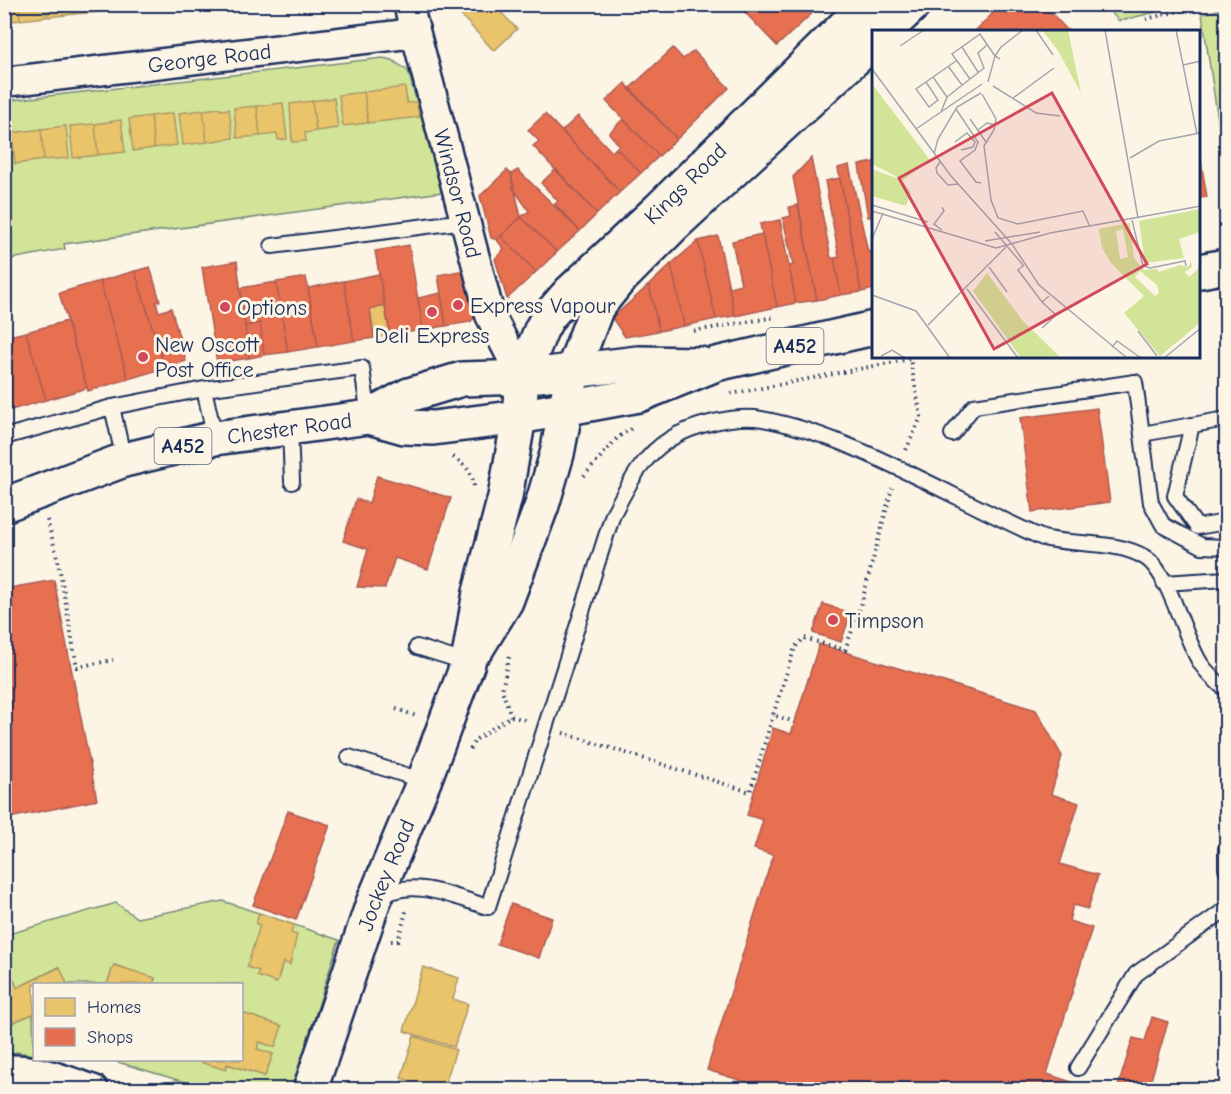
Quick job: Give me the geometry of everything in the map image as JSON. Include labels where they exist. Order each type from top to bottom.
[{"type":"main road","name":"Kings Road","points":[[519,417],[522,377],[548,317],[867,4]]},
{"type":"main road","name":"Kings Road","points":[[888,30],[914,4]]},
{"type":"main road","name":"Kings Road","points":[[567,408],[573,370],[597,307],[618,281],[674,225],[872,46]]},
{"type":"main road","points":[[1201,271],[1227,266]]},
{"type":"main road","name":"A452","points":[[519,417],[639,395],[716,364],[872,328]]},
{"type":"main road","name":"A452","points":[[522,377],[638,363],[716,364]]},
{"type":"main road","name":"Chester Road","points":[[4,505],[124,460],[215,438],[369,417],[409,395],[447,382],[522,377]]},
{"type":"main road","name":"Jockey Road","points":[[468,663],[506,601],[515,578],[554,465],[567,408]]},
{"type":"main road","name":"Chester Road","points":[[369,417],[404,427],[433,428],[519,417]]},
{"type":"main road","name":"Jockey Road","points":[[310,1089],[372,903],[424,781],[468,663],[480,592],[505,497],[519,417]]},
{"type":"street","name":"Windsor Road","points":[[408,4],[496,330],[522,377]]},
{"type":"street","name":"George Road","points":[[4,82],[415,33]]},
{"type":"street","points":[[4,1070],[22,1068],[41,1072],[94,1089]]},
{"type":"lane","points":[[772,95],[872,45]]},
{"type":"lane","points":[[272,246],[465,221]]},
{"type":"lane","points":[[4,436],[112,408],[204,389],[362,368],[369,417]]},
{"type":"lane","points":[[952,435],[974,406],[1135,382],[1151,503],[1163,525],[1202,546],[1227,547]]},
{"type":"lane","points":[[204,389],[215,438]]},
{"type":"lane","points":[[112,408],[124,460]]},
{"type":"lane","points":[[372,903],[390,890],[409,886],[488,907],[613,514],[640,465],[669,439],[709,422],[760,418],[825,437],[1043,538],[1067,544],[1115,547],[1147,559],[1164,583],[1201,663],[1226,689]]},
{"type":"lane","points":[[1142,434],[1227,418]]},
{"type":"lane","points":[[1192,425],[1175,496],[1197,527],[1227,522]]},
{"type":"lane","points":[[290,427],[292,482]]},
{"type":"lane","points":[[1164,583],[1227,579]]},
{"type":"lane","points":[[417,647],[468,663]]},
{"type":"lane","points":[[349,757],[424,781]]},
{"type":"lane","points":[[1227,849],[1227,869]]},
{"type":"lane","points":[[1078,1068],[1136,974],[1227,909]]},
{"type":"path","points":[[1146,19],[1208,4]]},
{"type":"path","points":[[686,333],[779,316]]},
{"type":"path","points":[[795,722],[773,715],[795,647],[804,638],[845,650],[861,605],[897,469],[921,417],[910,359],[888,363],[886,358]]},
{"type":"path","points":[[448,453],[467,467],[474,478],[474,487]]},
{"type":"path","points":[[46,518],[58,560],[77,667],[113,660]]},
{"type":"green space","points":[[1104,5],[1185,5],[1119,21]]},
{"type":"green space","points":[[1226,8],[1226,173],[1202,14]]},
{"type":"green space","points":[[383,58],[392,60],[408,71],[442,192],[64,244],[65,249],[5,260],[4,101]]},
{"type":"green space","points":[[223,901],[339,940],[292,1089],[208,1089],[114,1061],[198,1061],[226,1069],[227,1064],[265,1076],[273,1054],[257,1049],[259,1042],[275,1047],[281,1026],[243,1013],[243,983],[153,983],[155,979],[114,965],[107,983],[67,983],[59,967],[17,988],[13,978],[5,981],[5,935],[116,903],[137,918]]},
{"type":"green space","points":[[33,1014],[33,1055],[17,1052],[5,1054],[4,1023],[6,1025]]},
{"type":"building: Homes","points":[[4,4],[19,4],[20,20],[4,22]]},
{"type":"building: Homes","points":[[19,4],[44,4],[46,17],[20,20]]},
{"type":"building: Homes","points":[[47,4],[73,4],[74,14],[48,17]]},
{"type":"building: Homes","points":[[73,4],[99,4],[99,12],[74,14]]},
{"type":"building: Homes","points":[[100,4],[126,4],[126,9],[101,11]]},
{"type":"building: Homes","points":[[465,4],[493,4],[517,29],[494,51],[458,12]]},
{"type":"building: Homes","points":[[405,87],[407,103],[417,102],[419,117],[368,123],[364,92]]},
{"type":"building: Homes","points":[[364,92],[368,123],[343,126],[339,95]]},
{"type":"building: Homes","points":[[334,98],[338,128],[316,131],[312,101]]},
{"type":"building: Homes","points":[[312,101],[316,131],[305,133],[306,141],[292,142],[290,104]]},
{"type":"building: Homes","points":[[283,103],[287,139],[278,140],[277,134],[260,136],[257,106]]},
{"type":"building: Homes","points":[[257,106],[260,136],[237,138],[234,108]]},
{"type":"building: Homes","points":[[220,108],[220,110],[229,109],[233,138],[207,142],[203,110]]},
{"type":"building: Homes","points":[[203,110],[207,142],[183,145],[179,113]]},
{"type":"building: Homes","points":[[173,113],[177,145],[154,148],[151,116]]},
{"type":"building: Homes","points":[[151,116],[154,148],[133,151],[129,119]]},
{"type":"building: Homes","points":[[121,120],[125,152],[98,155],[95,124]]},
{"type":"building: Homes","points":[[95,124],[98,155],[73,158],[70,126]]},
{"type":"building: Homes","points":[[66,126],[69,158],[44,160],[41,129]]},
{"type":"building: Homes","points":[[41,129],[44,160],[15,164],[12,133]]},
{"type":"building: Homes","points":[[385,305],[390,335],[374,338],[370,309]]},
{"type":"building: Homes","points":[[259,913],[294,925],[291,933],[297,935],[290,965],[283,962],[277,983],[257,976],[259,971],[247,967],[260,925],[256,924]]},
{"type":"building: Homes","points":[[114,965],[155,978],[153,983],[107,983]]},
{"type":"building: Homes","points":[[60,967],[67,983],[33,983],[33,1014],[5,1025],[4,981],[13,978],[17,988]]},
{"type":"building: Homes","points":[[423,967],[459,978],[453,999],[468,1004],[454,1047],[404,1031]]},
{"type":"building: Homes","points":[[243,1013],[282,1026],[275,1047],[259,1042],[257,1049],[273,1054],[265,1076],[227,1064],[226,1070],[197,1061],[243,1061]]},
{"type":"building: Homes","points":[[414,1036],[456,1050],[443,1090],[435,1090],[401,1078]]},
{"type":"building: Homes","points":[[402,1081],[424,1090],[399,1090]]},
{"type":"building: Shops","points":[[737,4],[822,4],[777,46]]},
{"type":"building: Shops","points":[[1002,4],[1043,4],[1067,30],[976,30]]},
{"type":"building: Shops","points":[[673,48],[683,59],[694,51],[729,88],[677,139],[629,89]]},
{"type":"building: Shops","points":[[625,83],[677,139],[659,156],[606,101]]},
{"type":"building: Shops","points":[[545,114],[620,192],[597,214],[533,146],[539,141],[528,130]]},
{"type":"building: Shops","points":[[578,116],[612,152],[616,148],[641,173],[620,192],[562,131]]},
{"type":"building: Shops","points":[[623,119],[659,156],[641,173],[616,148],[619,145],[609,133]]},
{"type":"building: Shops","points":[[811,158],[831,258],[834,258],[841,295],[817,300],[793,177]]},
{"type":"building: Shops","points":[[872,162],[872,221],[871,216],[868,217],[859,165]]},
{"type":"building: Shops","points":[[1201,162],[1207,197],[1201,198]]},
{"type":"building: Shops","points":[[849,165],[868,252],[872,251],[872,289],[861,292],[838,168]]},
{"type":"building: Shops","points":[[556,169],[597,214],[580,231],[555,204],[558,201],[541,183]]},
{"type":"building: Shops","points":[[507,170],[511,174],[521,217],[497,240],[491,238],[480,196]]},
{"type":"building: Shops","points":[[518,170],[580,231],[557,252],[521,217],[529,211],[513,188],[511,174]]},
{"type":"building: Shops","points":[[840,178],[861,292],[841,295],[834,258],[839,257],[825,181]]},
{"type":"building: Shops","points":[[798,205],[817,300],[796,303],[789,266],[793,265],[783,218],[791,216],[789,207]]},
{"type":"building: Shops","points":[[521,217],[557,252],[536,272],[501,236]]},
{"type":"building: Shops","points":[[780,220],[796,303],[777,307],[760,224]]},
{"type":"building: Shops","points":[[762,234],[777,307],[735,316],[729,287],[741,284],[732,241]]},
{"type":"building: Shops","points":[[501,236],[536,272],[507,299],[495,259],[504,249],[497,240]]},
{"type":"building: Shops","points":[[718,236],[735,316],[716,319],[698,241]]},
{"type":"building: Shops","points":[[698,241],[716,319],[684,326],[671,264]]},
{"type":"building: Shops","points":[[409,245],[423,330],[390,335],[375,251]]},
{"type":"building: Shops","name":"Options","points":[[237,261],[249,358],[217,363],[202,267]]},
{"type":"building: Shops","points":[[671,264],[684,326],[659,331],[649,285]]},
{"type":"building: Shops","points":[[150,267],[160,301],[156,302],[159,312],[171,308],[186,361],[165,368],[135,271]]},
{"type":"building: Shops","name":"Express Vapour","points":[[464,270],[475,317],[470,322],[446,326],[438,275]]},
{"type":"building: Shops","points":[[135,271],[165,368],[128,379],[100,281]]},
{"type":"building: Shops","points":[[379,274],[385,305],[370,309],[374,338],[354,341],[344,281]]},
{"type":"building: Shops","points":[[306,277],[318,347],[288,352],[276,282]]},
{"type":"building: Shops","points":[[100,281],[128,379],[88,391],[59,293]]},
{"type":"building: Shops","points":[[344,281],[354,341],[318,347],[308,288]]},
{"type":"building: Shops","points":[[276,282],[288,352],[264,355],[260,323],[245,326],[240,288]]},
{"type":"building: Shops","points":[[649,285],[659,331],[625,337],[612,318]]},
{"type":"building: Shops","name":"Deli Express","points":[[441,293],[446,326],[423,330],[418,298]]},
{"type":"building: Shops","points":[[67,321],[87,388],[46,400],[26,332]]},
{"type":"building: Shops","points":[[260,323],[264,355],[249,358],[245,326]]},
{"type":"building: Shops","points":[[26,332],[46,400],[4,412],[4,337]]},
{"type":"building: Shops","points":[[1097,408],[1110,502],[1032,512],[1020,418]]},
{"type":"building: Shops","points":[[377,476],[451,498],[428,569],[395,558],[385,588],[357,587],[368,549],[343,541],[356,499],[369,503]]},
{"type":"building: Shops","points":[[54,580],[97,800],[4,819],[4,589]]},
{"type":"building: Shops","name":"Timpson","points":[[823,604],[851,613],[841,642],[813,633]]},
{"type":"building: Shops","points":[[819,644],[1036,710],[1062,756],[1051,794],[1079,803],[1060,864],[1098,875],[1088,909],[1073,905],[1069,921],[1092,928],[1047,1074],[1096,1090],[771,1090],[707,1070],[773,855],[754,849],[763,820],[747,815],[773,728],[791,734]]},
{"type":"building: Shops","points":[[288,811],[330,825],[296,920],[253,905]]},
{"type":"building: Shops","points":[[511,904],[552,918],[539,958],[497,944]]},
{"type":"building: Shops","points":[[1152,1017],[1168,1022],[1148,1090],[1117,1090],[1133,1038],[1145,1041]]},
{"type":"place","name":"Express Vapour","points":[[458,305]]},
{"type":"place","name":"Options","points":[[225,307]]},
{"type":"place","name":"Deli Express","points":[[432,312]]},
{"type":"place","name":"New Oscott Post Office","points":[[143,357]]},
{"type":"place","name":"Timpson","points":[[833,620]]}]
